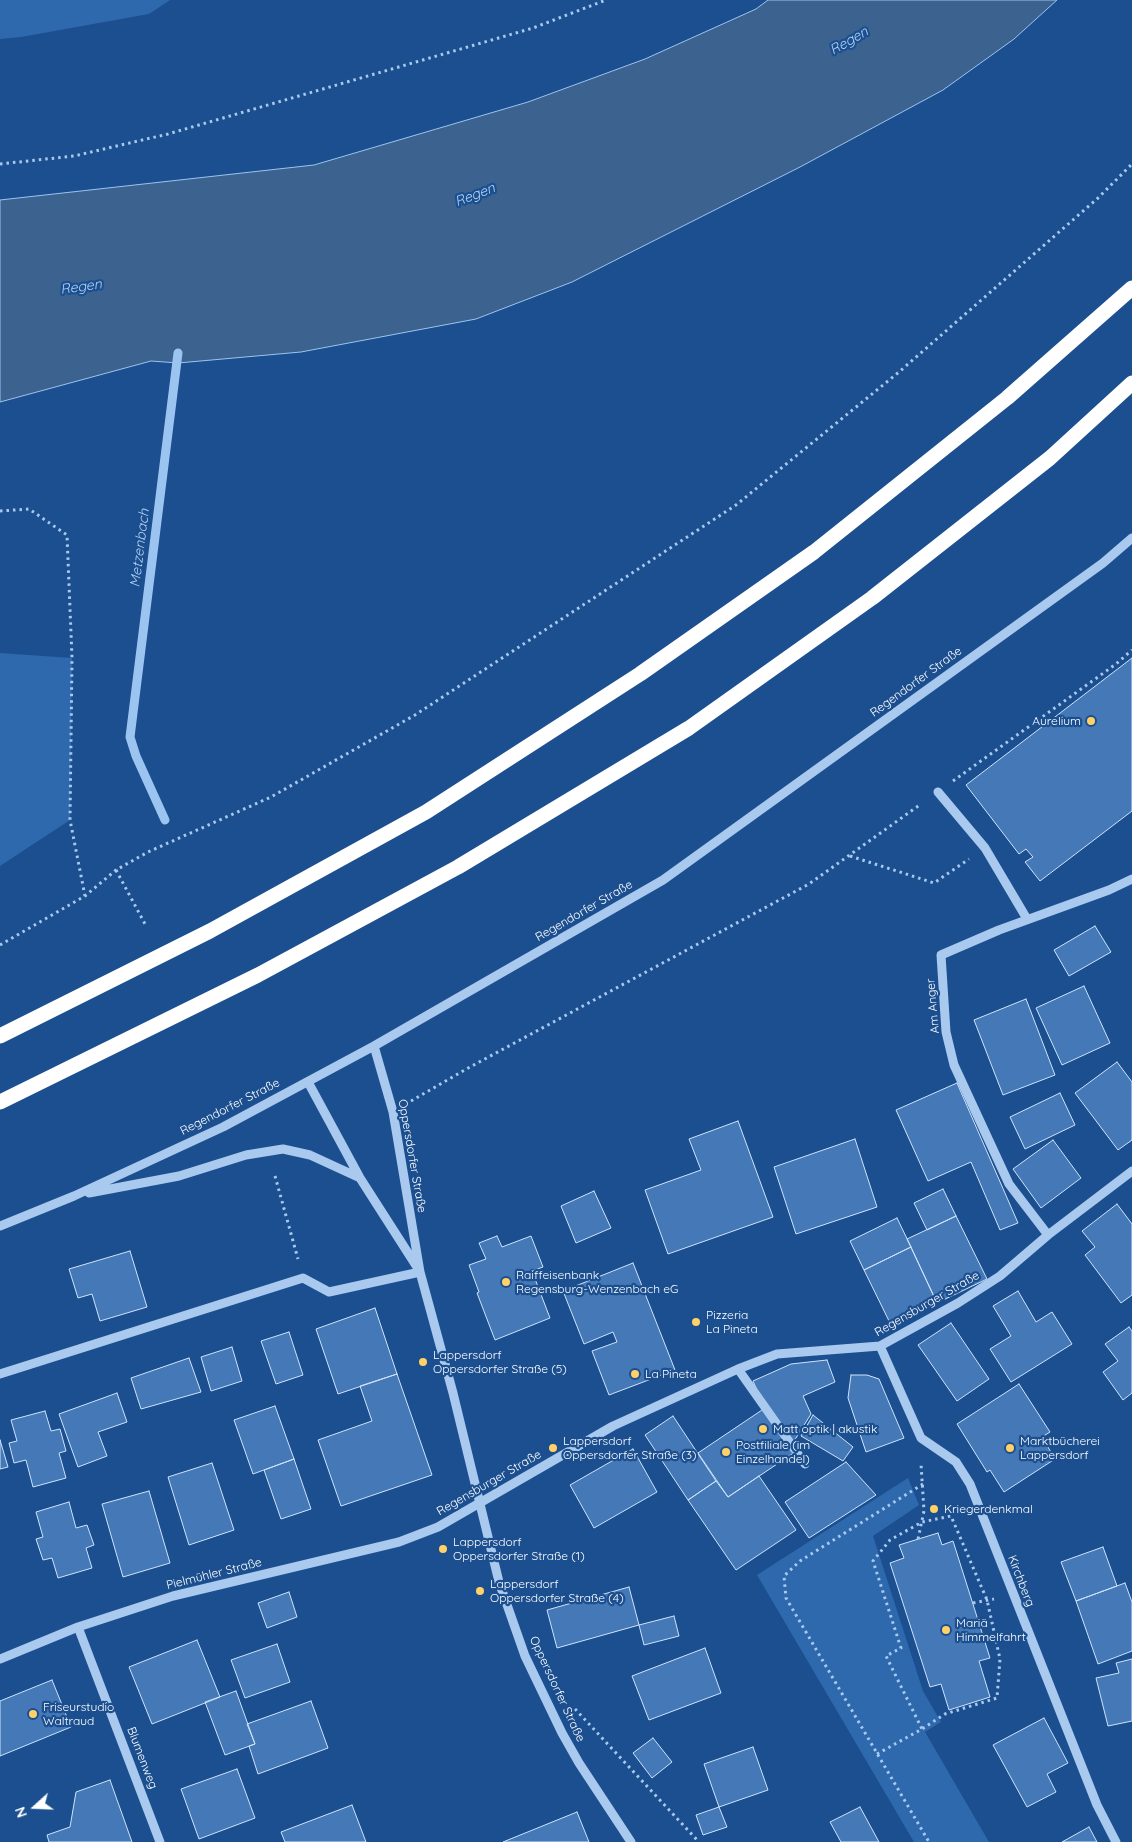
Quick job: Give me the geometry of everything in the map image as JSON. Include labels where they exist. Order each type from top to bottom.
[{"type":"highway","points":[[0,1036],[210,931],[426,812],[640,674],[814,552],[1007,398],[1132,288]]},
{"type":"highway","points":[[0,1102],[258,975],[458,867],[689,728],[872,598],[1050,458],[1132,383]]},
{"type":"street","name":"Regendorfer Straße","points":[[0,1226],[74,1196],[223,1127],[374,1046],[663,880],[1094,569],[1132,538]]},
{"type":"street","points":[[938,792],[985,848],[1027,919]]},
{"type":"street","name":"Am Anger","points":[[1048,1235],[1009,1184],[954,1065],[946,1032],[942,954],[1027,919],[1109,890],[1132,879]]},
{"type":"street","name":"Oppersdorfer Straße","points":[[374,1046],[392,1112],[420,1272],[500,1582],[525,1656],[578,1763],[631,1842]]},
{"type":"street","name":"Oppersdorfer Straße","points":[[308,1082],[360,1178],[420,1272]]},
{"type":"street","points":[[74,1196],[178,1176],[246,1155],[283,1149],[310,1155],[360,1178]]},
{"type":"street","name":"Regensburger Straße","points":[[438,1527],[613,1426],[738,1369],[777,1354],[880,1346],[958,1303],[991,1281],[1132,1170]]},
{"type":"street","points":[[0,1374],[303,1278],[329,1292],[420,1272]]},
{"type":"street","name":"Kirchberg","points":[[880,1346],[921,1438],[956,1462],[970,1484],[1097,1805],[1116,1842]]},
{"type":"street","points":[[738,1369],[805,1464]]},
{"type":"street","name":"Pielmühler Straße","points":[[0,1659],[78,1627],[173,1596],[399,1542],[438,1527]]},
{"type":"street","name":"Blumenweg","points":[[78,1627],[160,1842]]},
{"type":"path","points":[[0,164],[74,156],[168,134],[534,28],[606,0]]},
{"type":"path","points":[[0,945],[85,896],[116,870],[148,852],[271,797],[415,715],[736,505],[899,372],[1098,198],[1132,164]]},
{"type":"path","points":[[0,511],[29,509],[67,535],[72,658],[70,820],[85,896]]},
{"type":"path","points":[[406,1104],[470,1066],[809,884],[1116,664],[1132,650]]},
{"type":"path","points":[[849,855],[934,883],[985,848]]},
{"type":"path","points":[[116,870],[145,924]]},
{"type":"path","points":[[275,1176],[303,1278]]},
{"type":"path","points":[[918,1539],[924,1511],[921,1459]]},
{"type":"path","points":[[923,1484],[800,1562],[784,1576],[786,1598],[929,1842]]},
{"type":"path","points":[[878,1754],[922,1729],[945,1714],[997,1698],[1000,1659],[987,1600],[951,1516],[922,1522],[890,1540],[873,1561],[900,1648],[886,1656],[922,1729]]},
{"type":"path","points":[[572,1706],[698,1842]]},
{"type":"shaded area","points":[[0,0],[170,0],[149,14],[21,37],[0,39]]},
{"type":"shaded area","points":[[0,653],[72,658],[70,820],[0,866]]},
{"type":"shaded area","points":[[908,1478],[919,1505],[873,1536],[923,1691],[941,1722],[925,1732],[989,1842],[914,1842],[757,1575]]},
{"type":"water","name":"Regen","points":[[768,0],[1057,0],[1014,39],[943,90],[800,167],[572,282],[476,319],[301,352],[178,363],[151,361],[0,402],[0,200],[314,165],[528,102],[645,59],[756,9]]},
{"type":"building","name":"Aurelium","points":[[1132,658],[1132,811],[1040,881],[1025,862],[1033,857],[1026,849],[1019,854],[966,785]]},
{"type":"building","points":[[1095,926],[1111,952],[1069,976],[1054,950]]},
{"type":"building","points":[[1084,986],[1110,1043],[1062,1065],[1036,1008]]},
{"type":"building","points":[[1026,999],[1055,1075],[1003,1095],[974,1020]]},
{"type":"building","points":[[1117,1062],[1132,1082],[1132,1140],[1118,1150],[1075,1093]]},
{"type":"building","points":[[957,1083],[1018,1223],[1000,1230],[971,1162],[928,1181],[896,1110]]},
{"type":"building","points":[[1060,1093],[1075,1125],[1025,1149],[1010,1117]]},
{"type":"building","points":[[738,1121],[773,1217],[668,1254],[645,1190],[701,1170],[689,1139]]},
{"type":"building","points":[[855,1139],[877,1207],[796,1234],[774,1167]]},
{"type":"building","points":[[1053,1140],[1081,1178],[1041,1208],[1013,1169]]},
{"type":"building","points":[[943,1189],[956,1216],[927,1230],[914,1203]]},
{"type":"building","points":[[594,1191],[611,1228],[576,1243],[561,1206]]},
{"type":"building","points":[[1117,1204],[1132,1224],[1132,1295],[1121,1303],[1085,1255],[1095,1247],[1082,1231]]},
{"type":"building","points":[[956,1216],[987,1279],[937,1303],[907,1239]]},
{"type":"building","points":[[897,1218],[911,1247],[864,1270],[850,1241]]},
{"type":"building","name":"Raiffeisenbank Regensburg-Wenzenbach eG","points":[[497,1236],[502,1247],[531,1236],[543,1267],[532,1271],[550,1318],[495,1340],[477,1293],[479,1292],[469,1265],[486,1259],[479,1243]]},
{"type":"building","points":[[911,1247],[937,1303],[891,1325],[864,1270]]},
{"type":"building","points":[[130,1251],[147,1307],[100,1321],[92,1294],[78,1298],[69,1269]]},
{"type":"building","points":[[633,1263],[675,1370],[609,1395],[592,1351],[617,1342],[613,1332],[584,1344],[563,1291]]},
{"type":"building","points":[[1018,1291],[1036,1322],[1052,1312],[1072,1344],[1011,1382],[990,1349],[1011,1336],[993,1306]]},
{"type":"building","points":[[375,1308],[397,1374],[338,1394],[316,1329]]},
{"type":"building","points":[[951,1323],[989,1379],[957,1401],[918,1345]]},
{"type":"building","points":[[1129,1327],[1132,1331],[1132,1393],[1123,1400],[1103,1372],[1118,1361],[1105,1344]]},
{"type":"building","points":[[289,1332],[303,1375],[276,1384],[261,1341]]},
{"type":"building","points":[[232,1347],[242,1381],[211,1391],[201,1357]]},
{"type":"building","points":[[189,1358],[201,1392],[141,1409],[131,1378]]},
{"type":"building","points":[[827,1360],[835,1382],[803,1396],[811,1414],[791,1446],[765,1408],[753,1381],[791,1364]]},
{"type":"building","points":[[397,1374],[432,1475],[341,1506],[318,1440],[372,1421],[360,1386]]},
{"type":"building","points":[[851,1375],[867,1375],[879,1379],[904,1438],[866,1452],[848,1398]]},
{"type":"building","name":"Marktbücherei Lappersdorf","points":[[1019,1384],[1050,1432],[1042,1437],[1055,1459],[1004,1492],[990,1470],[987,1472],[957,1424]]},
{"type":"building","points":[[117,1393],[127,1422],[98,1432],[107,1456],[78,1467],[59,1414]]},
{"type":"building","points":[[275,1406],[294,1459],[253,1474],[234,1420]]},
{"type":"building","points":[[765,1408],[795,1452],[728,1497],[698,1453]]},
{"type":"building","points":[[45,1411],[51,1431],[60,1429],[66,1451],[59,1453],[66,1478],[33,1487],[26,1460],[14,1463],[9,1443],[17,1441],[11,1420]]},
{"type":"building","points":[[813,1415],[853,1447],[843,1461],[801,1436]]},
{"type":"building","points":[[673,1416],[716,1481],[688,1500],[645,1435]]},
{"type":"building","points":[[0,1440],[8,1467],[0,1469]]},
{"type":"building","points":[[633,1449],[657,1492],[594,1528],[570,1485]]},
{"type":"building","points":[[294,1459],[311,1509],[281,1519],[264,1470]]},
{"type":"building","points":[[846,1462],[876,1495],[809,1538],[785,1502]]},
{"type":"building","points":[[212,1463],[234,1530],[189,1545],[168,1477]]},
{"type":"building","points":[[759,1476],[796,1530],[736,1570],[688,1500],[716,1481],[728,1497]]},
{"type":"building","points":[[149,1491],[170,1563],[123,1577],[102,1504]]},
{"type":"building","points":[[69,1502],[76,1528],[87,1525],[94,1545],[86,1548],[92,1568],[58,1578],[52,1558],[43,1560],[36,1539],[43,1537],[36,1512]]},
{"type":"building","name":"Mariä Himmelfahrt","points":[[938,1533],[942,1545],[953,1541],[990,1658],[979,1661],[990,1697],[949,1710],[941,1684],[930,1687],[890,1563],[904,1558],[899,1545]]},
{"type":"building","points":[[1103,1547],[1117,1586],[1076,1601],[1061,1562]]},
{"type":"building","points":[[1125,1583],[1132,1602],[1132,1651],[1098,1664],[1076,1601]]},
{"type":"building","points":[[629,1587],[639,1625],[557,1648],[547,1610]]},
{"type":"building","points":[[289,1592],[297,1617],[267,1628],[258,1603]]},
{"type":"building","points":[[674,1616],[679,1636],[644,1645],[639,1625]]},
{"type":"building","points":[[197,1640],[220,1697],[152,1724],[129,1667]]},
{"type":"building","points":[[277,1644],[290,1682],[245,1698],[231,1660]]},
{"type":"building","points":[[705,1648],[721,1693],[649,1720],[632,1676]]},
{"type":"building","points":[[1132,1659],[1132,1721],[1108,1726],[1096,1678],[1119,1673],[1116,1663]]},
{"type":"building","name":"Friseurstudio Waltraud","points":[[52,1680],[71,1727],[0,1756],[0,1701]]},
{"type":"building","points":[[236,1691],[255,1744],[225,1755],[205,1702]]},
{"type":"building","points":[[311,1701],[328,1748],[258,1774],[249,1746],[255,1744],[247,1724]]},
{"type":"building","points":[[1044,1718],[1068,1763],[1047,1774],[1056,1792],[1027,1807],[993,1745]]},
{"type":"building","points":[[653,1738],[672,1762],[652,1778],[633,1753]]},
{"type":"building","points":[[753,1747],[768,1790],[719,1807],[704,1764]]},
{"type":"building","points":[[237,1769],[255,1818],[199,1839],[181,1789]]},
{"type":"building","points":[[110,1780],[132,1842],[49,1842],[47,1835],[70,1827],[76,1792]]},
{"type":"building","points":[[352,1805],[366,1842],[285,1842],[281,1832]]},
{"type":"building","points":[[719,1807],[727,1827],[703,1835],[696,1815]]},
{"type":"building","points":[[860,1807],[879,1842],[841,1842],[830,1822]]},
{"type":"building","points":[[577,1812],[589,1842],[503,1842]]},
{"type":"building","points":[[1089,1827],[1097,1842],[1062,1842]]},
{"type":"waterway","name":"Metzenbach","points":[[165,820],[136,756],[130,737],[178,353]]},
{"type":"place","name":"Aurelium","points":[[1091,721]]},
{"type":"place","name":"Raiffeisenbank Regensburg-Wenzenbach eG","points":[[506,1282]]},
{"type":"place","name":"Pizzeria La Pineta","points":[[696,1322]]},
{"type":"place","name":"Lappersdorf Oppersdorfer Straße (5)","points":[[423,1362]]},
{"type":"place","name":"La Pineta","points":[[635,1374]]},
{"type":"place","name":"Matt optik | akustik","points":[[763,1429]]},
{"type":"place","name":"Lappersdorf Oppersdorfer Straße (3)","points":[[553,1448]]},
{"type":"place","name":"Marktbücherei Lappersdorf","points":[[1010,1448]]},
{"type":"place","name":"Postfiliale (im Einzelhandel)","points":[[726,1452]]},
{"type":"place","name":"Kriegerdenkmal","points":[[934,1509]]},
{"type":"place","name":"Lappersdorf Oppersdorfer Straße (1)","points":[[443,1549]]},
{"type":"place","name":"Lappersdorf Oppersdorfer Straße (4)","points":[[480,1591]]},
{"type":"place","name":"Mariä Himmelfahrt","points":[[946,1630]]},
{"type":"place","name":"Friseurstudio Waltraud","points":[[33,1714]]}]
